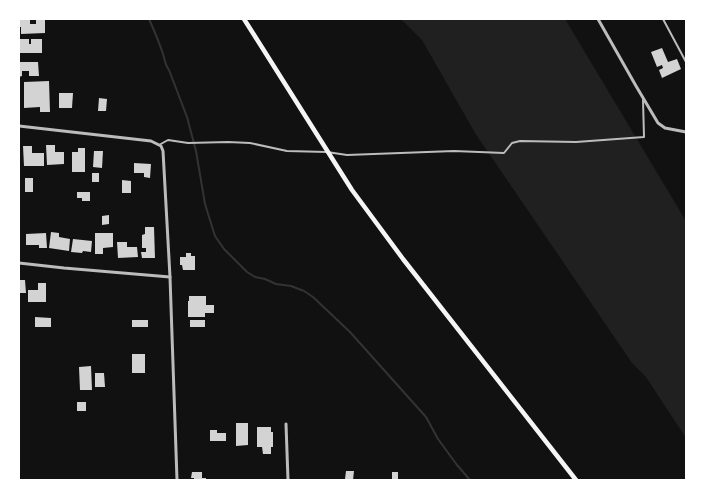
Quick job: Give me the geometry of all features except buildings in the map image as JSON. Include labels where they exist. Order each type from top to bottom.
[{"type":"main road","points":[[244,19],[352,190],[403,259],[576,480]]},
{"type":"street","points":[[598,19],[655,119],[662,126],[671,130],[686,132]]},
{"type":"street","points":[[19,126],[151,141],[160,146],[164,157],[177,480]]},
{"type":"street","points":[[19,263],[170,277]]},
{"type":"street","points":[[286,424],[288,480]]},
{"type":"lane","points":[[663,19],[686,62]]},
{"type":"lane","points":[[160,146],[168,140],[188,143],[250,143],[287,151],[327,152],[347,155],[454,151],[504,152],[512,143],[520,141],[576,142],[644,137],[643,98]]},
{"type":"shaded area","points":[[401,19],[565,19],[686,221],[686,438],[646,377],[632,363],[475,133],[422,40]]},
{"type":"waterway","points":[[149,19],[187,117],[196,151],[205,204],[215,236],[224,249],[247,272],[255,277],[276,284],[291,286],[313,297],[350,332],[426,417],[438,439],[470,480]]}]
